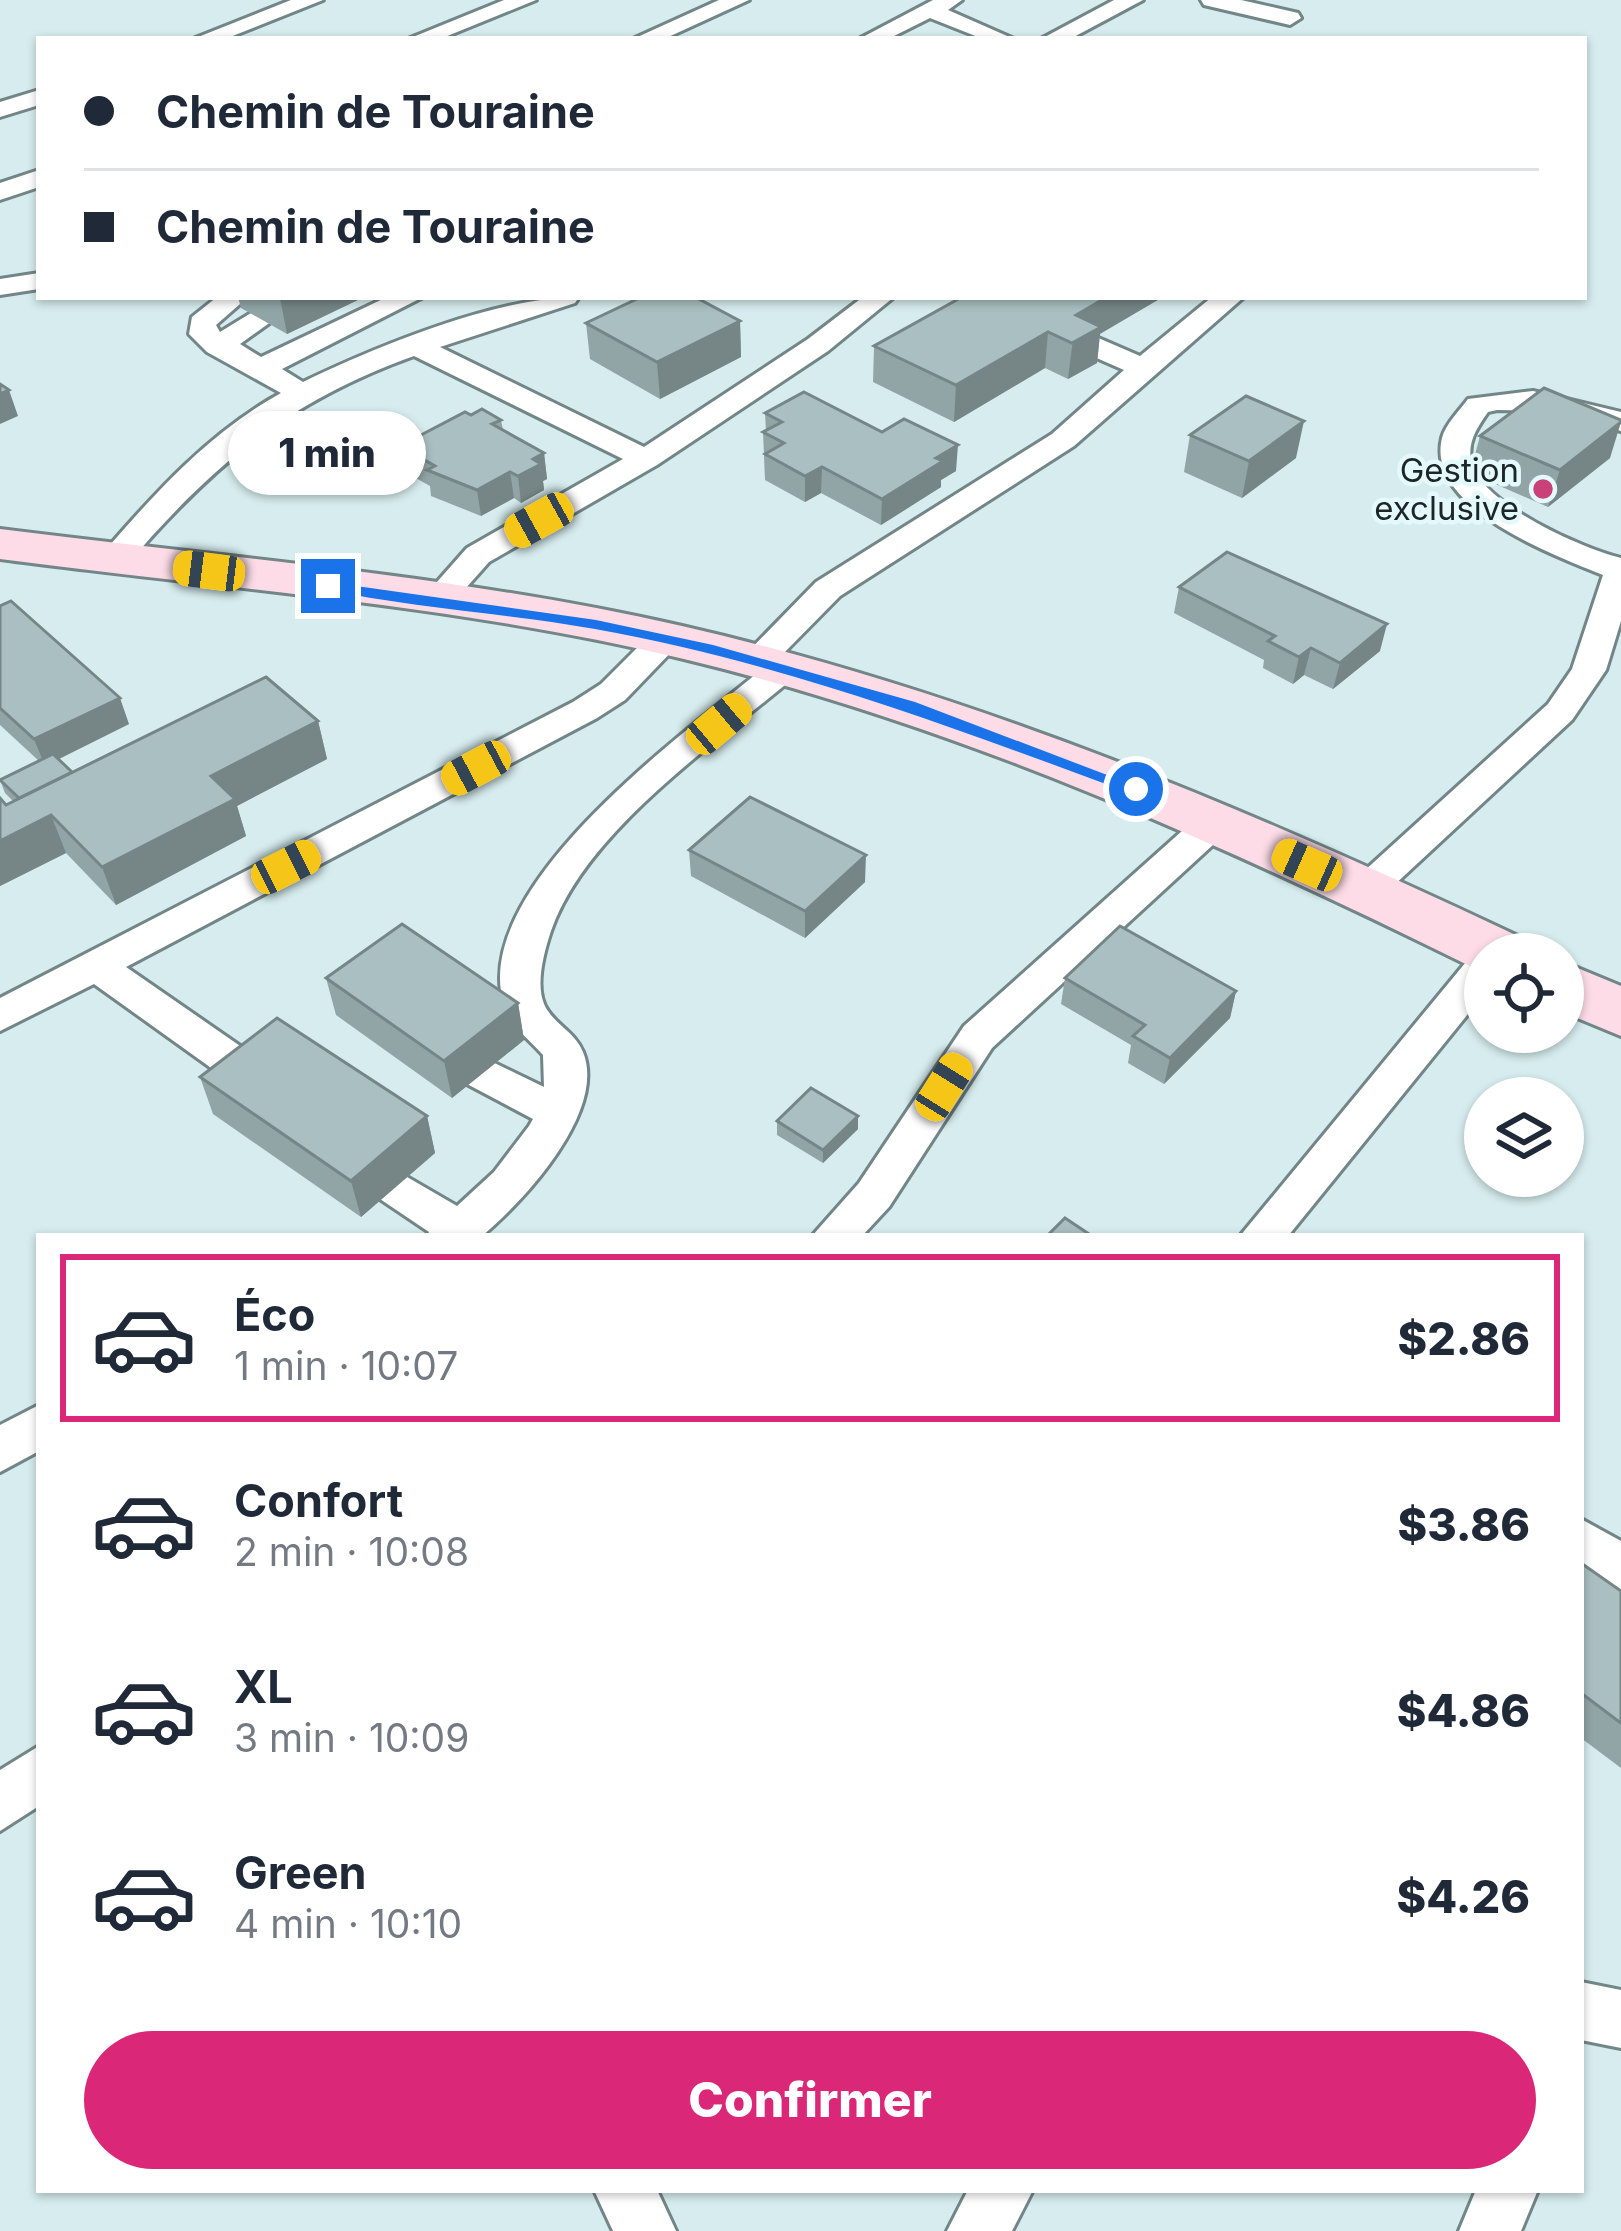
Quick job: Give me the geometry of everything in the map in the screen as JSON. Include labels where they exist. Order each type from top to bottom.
[{"type":"street","points":[[0,544],[436,600],[665,639],[770,664],[1004,737],[1214,823],[1366,891],[1464,942]]},
{"type":"street","points":[[1584,995],[1621,1013]]},
{"type":"lane","points":[[212,36],[312,0]]},
{"type":"lane","points":[[427,36],[525,0]]},
{"type":"lane","points":[[651,36],[738,0]]},
{"type":"lane","points":[[1058,36],[1132,0]]},
{"type":"lane","points":[[1212,0],[1290,18]]},
{"type":"lane","points":[[876,36],[940,5],[998,36]]},
{"type":"lane","points":[[0,110],[36,98]]},
{"type":"lane","points":[[0,286],[36,281]]},
{"type":"lane","points":[[230,300],[202,323],[203,334],[303,394]]},
{"type":"lane","points":[[259,369],[403,300]]},
{"type":"lane","points":[[483,300],[509,316]]},
{"type":"lane","points":[[114,560],[198,468],[303,394],[556,300]]},
{"type":"lane","points":[[436,600],[478,555],[646,459],[818,345],[876,300]]},
{"type":"lane","points":[[395,1187],[454,1233],[501,1194],[558,1113],[565,1059],[551,1034],[531,1019],[521,998],[529,940],[543,903],[610,821],[770,664],[828,589],[1063,440],[1186,329],[1226,300]]},
{"type":"lane","points":[[217,346],[261,320]]},
{"type":"lane","points":[[1086,343],[1145,369]]},
{"type":"lane","points":[[419,348],[646,459]]},
{"type":"lane","points":[[1366,891],[1560,712],[1582,685],[1620,570],[1500,499],[1464,484],[1456,466],[1460,429],[1478,405],[1537,399],[1577,406],[1621,422]]},
{"type":"lane","points":[[0,1016],[585,710],[613,692],[665,639]]},
{"type":"lane","points":[[849,1231],[978,1037],[1214,823]]},
{"type":"lane","points":[[96,966],[257,1079]]},
{"type":"lane","points":[[1264,1233],[1464,993]]},
{"type":"lane","points":[[482,1073],[558,1113]]},
{"type":"lane","points":[[0,1451],[36,1428]]},
{"type":"lane","points":[[1584,1542],[1621,1569]]},
{"type":"lane","points":[[0,1804],[36,1774]]},
{"type":"lane","points":[[1584,2012],[1621,2019]]},
{"type":"lane","points":[[627,2193],[644,2231]]},
{"type":"lane","points":[[978,2231],[1000,2193]]},
{"type":"lane","points":[[1490,2231],[1506,2193]]},
{"type":"building","points":[[635,300],[701,300],[740,321],[657,362],[586,323]]},
{"type":"building","points":[[957,300],[1102,300],[1076,315],[1101,327],[1072,343],[1048,332],[956,385],[874,346]]},
{"type":"building","points":[[1544,388],[1621,422],[1560,470],[1480,436]]},
{"type":"building","points":[[804,392],[882,432],[904,419],[958,445],[936,458],[943,461],[882,499],[822,467],[805,476],[765,454],[784,443],[763,432],[782,422],[765,413]]},
{"type":"building","points":[[1246,396],[1304,421],[1249,461],[1190,435]]},
{"type":"building","points":[[482,409],[501,420],[492,424],[544,453],[533,459],[541,464],[518,476],[510,472],[477,490],[427,470],[435,466],[400,446],[465,412],[471,415]]},
{"type":"building","points":[[1227,552],[1387,624],[1340,663],[1311,648],[1299,657],[1268,641],[1275,636],[1179,587]]},
{"type":"building","points":[[11,601],[120,698],[34,739],[0,708],[0,606]]},
{"type":"building","points":[[266,677],[318,721],[211,776],[235,799],[102,867],[51,815],[0,841],[0,798],[6,805]]},
{"type":"building","points":[[53,754],[72,772],[19,798],[0,780]]},
{"type":"building","points":[[750,797],[866,855],[805,911],[689,850]]},
{"type":"building","points":[[402,924],[518,1003],[444,1061],[326,978]]},
{"type":"building","points":[[1120,926],[1236,991],[1170,1058],[1133,1036],[1145,1025],[1065,978]]},
{"type":"building","points":[[277,1018],[427,1116],[351,1181],[200,1077]]},
{"type":"building","points":[[811,1088],[858,1116],[823,1150],[777,1121]]},
{"type":"building","points":[[1065,1218],[1088,1233],[1050,1233]]},
{"type":"building","points":[[1584,1565],[1621,1591],[1621,1723],[1584,1695]]},
{"type":"place","name":"Gestion exclusive","points":[[1543,489]]},
{"type":"route","points":[[328,586],[596,624],[713,650],[909,705],[1136,789]]}]
